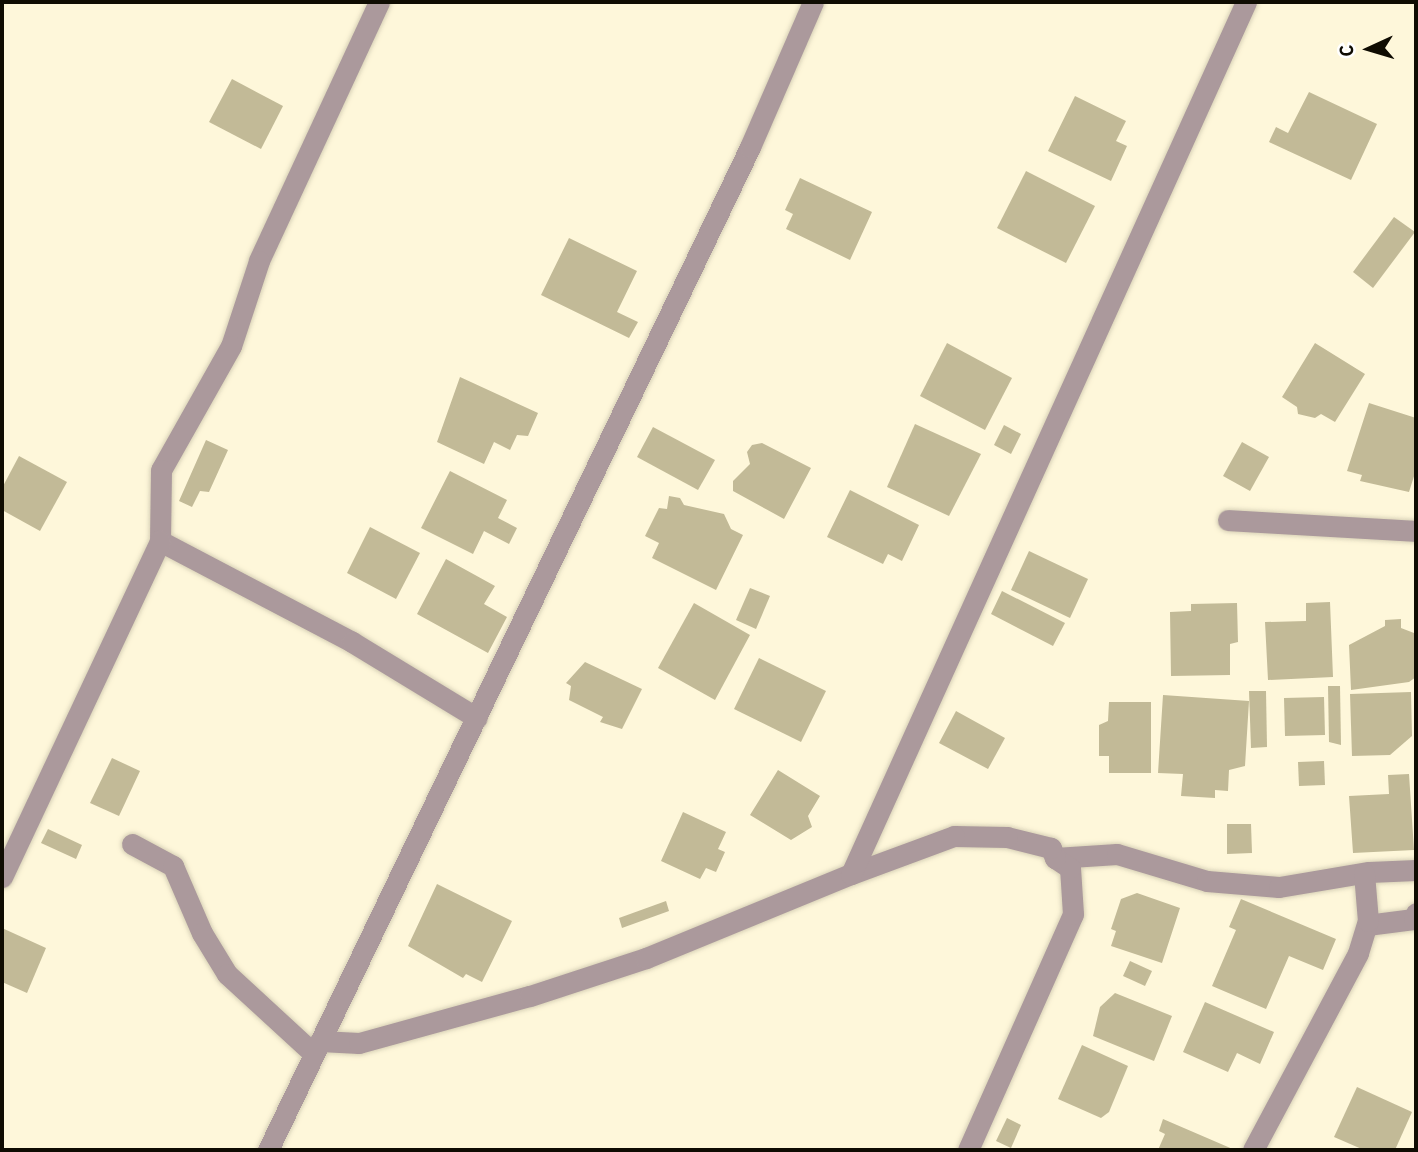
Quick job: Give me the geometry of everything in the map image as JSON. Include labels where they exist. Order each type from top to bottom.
[{"type":"street","points":[[2,877],[160,541],[161,470],[231,346],[259,261],[379,2]]},
{"type":"street","points":[[268,1150],[750,147],[813,2]]},
{"type":"street","points":[[852,874],[868,829],[1246,2]]},
{"type":"street","points":[[1228,520],[1416,531]]},
{"type":"street","points":[[160,541],[352,642],[477,718]]},
{"type":"street","points":[[132,844],[173,866],[202,933],[227,974],[317,1047],[359,1043],[530,996],[646,958],[852,874],[954,836],[1007,837],[1051,848],[1055,858],[1070,868],[1073,914],[968,1150]]},
{"type":"street","points":[[1055,858],[1117,854],[1207,881],[1279,887],[1364,873],[1416,870]]},
{"type":"street","points":[[1254,1150],[1358,953],[1367,925],[1364,873]]},
{"type":"street","points":[[1367,925],[1413,919],[1416,913]]},
{"type":"building","points":[[232,79],[283,106],[261,149],[209,122]]},
{"type":"building","points":[[1309,92],[1377,124],[1351,180],[1269,142],[1276,127],[1288,133]]},
{"type":"building","points":[[1075,96],[1126,121],[1116,141],[1127,146],[1111,181],[1048,151]]},
{"type":"building","points":[[1026,171],[1095,206],[1066,263],[997,228]]},
{"type":"building","points":[[800,178],[872,212],[850,260],[786,229],[793,214],[785,210]]},
{"type":"building","points":[[1394,217],[1415,232],[1373,288],[1353,272]]},
{"type":"building","points":[[569,238],[637,271],[617,312],[638,322],[629,338],[541,295]]},
{"type":"building","points":[[947,343],[1012,378],[985,430],[920,396]]},
{"type":"building","points":[[1315,343],[1365,374],[1335,422],[1321,414],[1315,418],[1298,414],[1297,407],[1282,397]]},
{"type":"building","points":[[460,377],[538,413],[528,436],[517,435],[510,450],[494,442],[484,464],[437,442]]},
{"type":"building","points":[[1369,403],[1416,418],[1416,470],[1409,492],[1360,481],[1362,475],[1347,471]]},
{"type":"building","points":[[915,424],[981,454],[949,516],[887,487]]},
{"type":"building","points":[[1004,425],[1021,434],[1011,454],[994,445]]},
{"type":"building","points":[[653,427],[715,460],[698,490],[637,457]]},
{"type":"building","points":[[206,440],[228,450],[209,492],[200,491],[192,507],[179,501]]},
{"type":"building","points":[[1242,442],[1269,457],[1250,491],[1223,476]]},
{"type":"building","points":[[762,443],[811,468],[784,519],[733,491],[733,481],[750,464],[747,452],[752,445]]},
{"type":"building","points":[[19,456],[67,482],[40,531],[2,510],[2,488]]},
{"type":"building","points":[[450,471],[507,500],[498,518],[517,528],[509,544],[484,531],[473,554],[421,528]]},
{"type":"building","points":[[850,490],[919,525],[902,561],[888,554],[883,564],[827,537]]},
{"type":"building","points":[[669,496],[680,498],[684,505],[724,514],[731,529],[743,535],[716,590],[652,558],[659,543],[645,536],[659,508],[667,509]]},
{"type":"building","points":[[370,527],[420,553],[396,599],[347,573]]},
{"type":"building","points":[[1029,551],[1088,579],[1070,618],[1011,590]]},
{"type":"building","points":[[446,559],[495,586],[484,604],[507,617],[488,653],[417,614]]},
{"type":"building","points":[[750,588],[770,596],[756,629],[736,620]]},
{"type":"building","points":[[1002,591],[1065,623],[1053,646],[991,614]]},
{"type":"building","points":[[1330,602],[1333,677],[1268,680],[1265,622],[1306,621],[1306,603]]},
{"type":"building","points":[[694,603],[750,635],[715,700],[658,668]]},
{"type":"building","points":[[1237,603],[1238,642],[1230,644],[1230,675],[1171,676],[1170,612],[1191,611],[1191,604]]},
{"type":"building","points":[[1401,619],[1401,628],[1414,633],[1416,677],[1409,682],[1351,690],[1349,645],[1385,626],[1385,620]]},
{"type":"building","points":[[759,658],[826,691],[801,742],[734,709]]},
{"type":"building","points":[[585,662],[642,689],[622,729],[600,722],[603,717],[569,700],[571,686],[566,683]]},
{"type":"building","points":[[1328,686],[1340,686],[1341,745],[1329,742]]},
{"type":"building","points":[[1249,691],[1266,691],[1267,747],[1251,748]]},
{"type":"building","points":[[1411,692],[1412,736],[1390,755],[1352,756],[1350,694]]},
{"type":"building","points":[[1163,695],[1249,701],[1245,766],[1229,770],[1228,791],[1215,790],[1215,798],[1181,796],[1183,774],[1158,773]]},
{"type":"building","points":[[1324,697],[1325,735],[1285,736],[1284,698]]},
{"type":"building","points":[[1109,702],[1151,702],[1151,773],[1109,773],[1109,756],[1099,756],[1099,725],[1108,721]]},
{"type":"building","points":[[956,711],[1005,738],[988,769],[939,743]]},
{"type":"building","points":[[112,758],[140,771],[119,816],[90,803]]},
{"type":"building","points":[[1324,761],[1325,785],[1299,786],[1298,762]]},
{"type":"building","points":[[778,770],[820,796],[808,816],[812,827],[791,840],[750,815]]},
{"type":"building","points":[[1409,774],[1414,850],[1353,853],[1349,796],[1389,794],[1388,775]]},
{"type":"building","points":[[683,812],[726,832],[718,849],[725,852],[716,872],[706,868],[700,879],[661,861]]},
{"type":"building","points":[[1227,824],[1251,824],[1252,853],[1227,854]]},
{"type":"building","points":[[48,829],[82,845],[76,859],[41,843]]},
{"type":"building","points":[[437,884],[512,921],[482,982],[466,974],[463,978],[408,946]]},
{"type":"building","points":[[1137,893],[1180,908],[1162,963],[1111,946],[1116,931],[1111,929],[1121,899]]},
{"type":"building","points":[[1241,899],[1336,939],[1323,970],[1289,956],[1266,1009],[1212,986],[1236,930],[1229,927]]},
{"type":"building","points":[[666,901],[669,911],[622,928],[619,918]]},
{"type":"building","points":[[2,928],[46,948],[27,993],[2,982]]},
{"type":"building","points":[[1130,961],[1152,971],[1145,986],[1123,976]]},
{"type":"building","points":[[1115,993],[1172,1016],[1154,1061],[1093,1036],[1100,1007]]},
{"type":"building","points":[[1205,1002],[1274,1032],[1260,1064],[1237,1053],[1228,1072],[1183,1052]]},
{"type":"building","points":[[1082,1045],[1128,1066],[1109,1112],[1101,1118],[1058,1099]]},
{"type":"building","points":[[1357,1087],[1412,1112],[1395,1150],[1364,1150],[1334,1137]]},
{"type":"building","points":[[1007,1118],[1021,1125],[1011,1148],[996,1141]]},
{"type":"building","points":[[1163,1119],[1235,1150],[1158,1150],[1165,1134],[1159,1131]]}]
